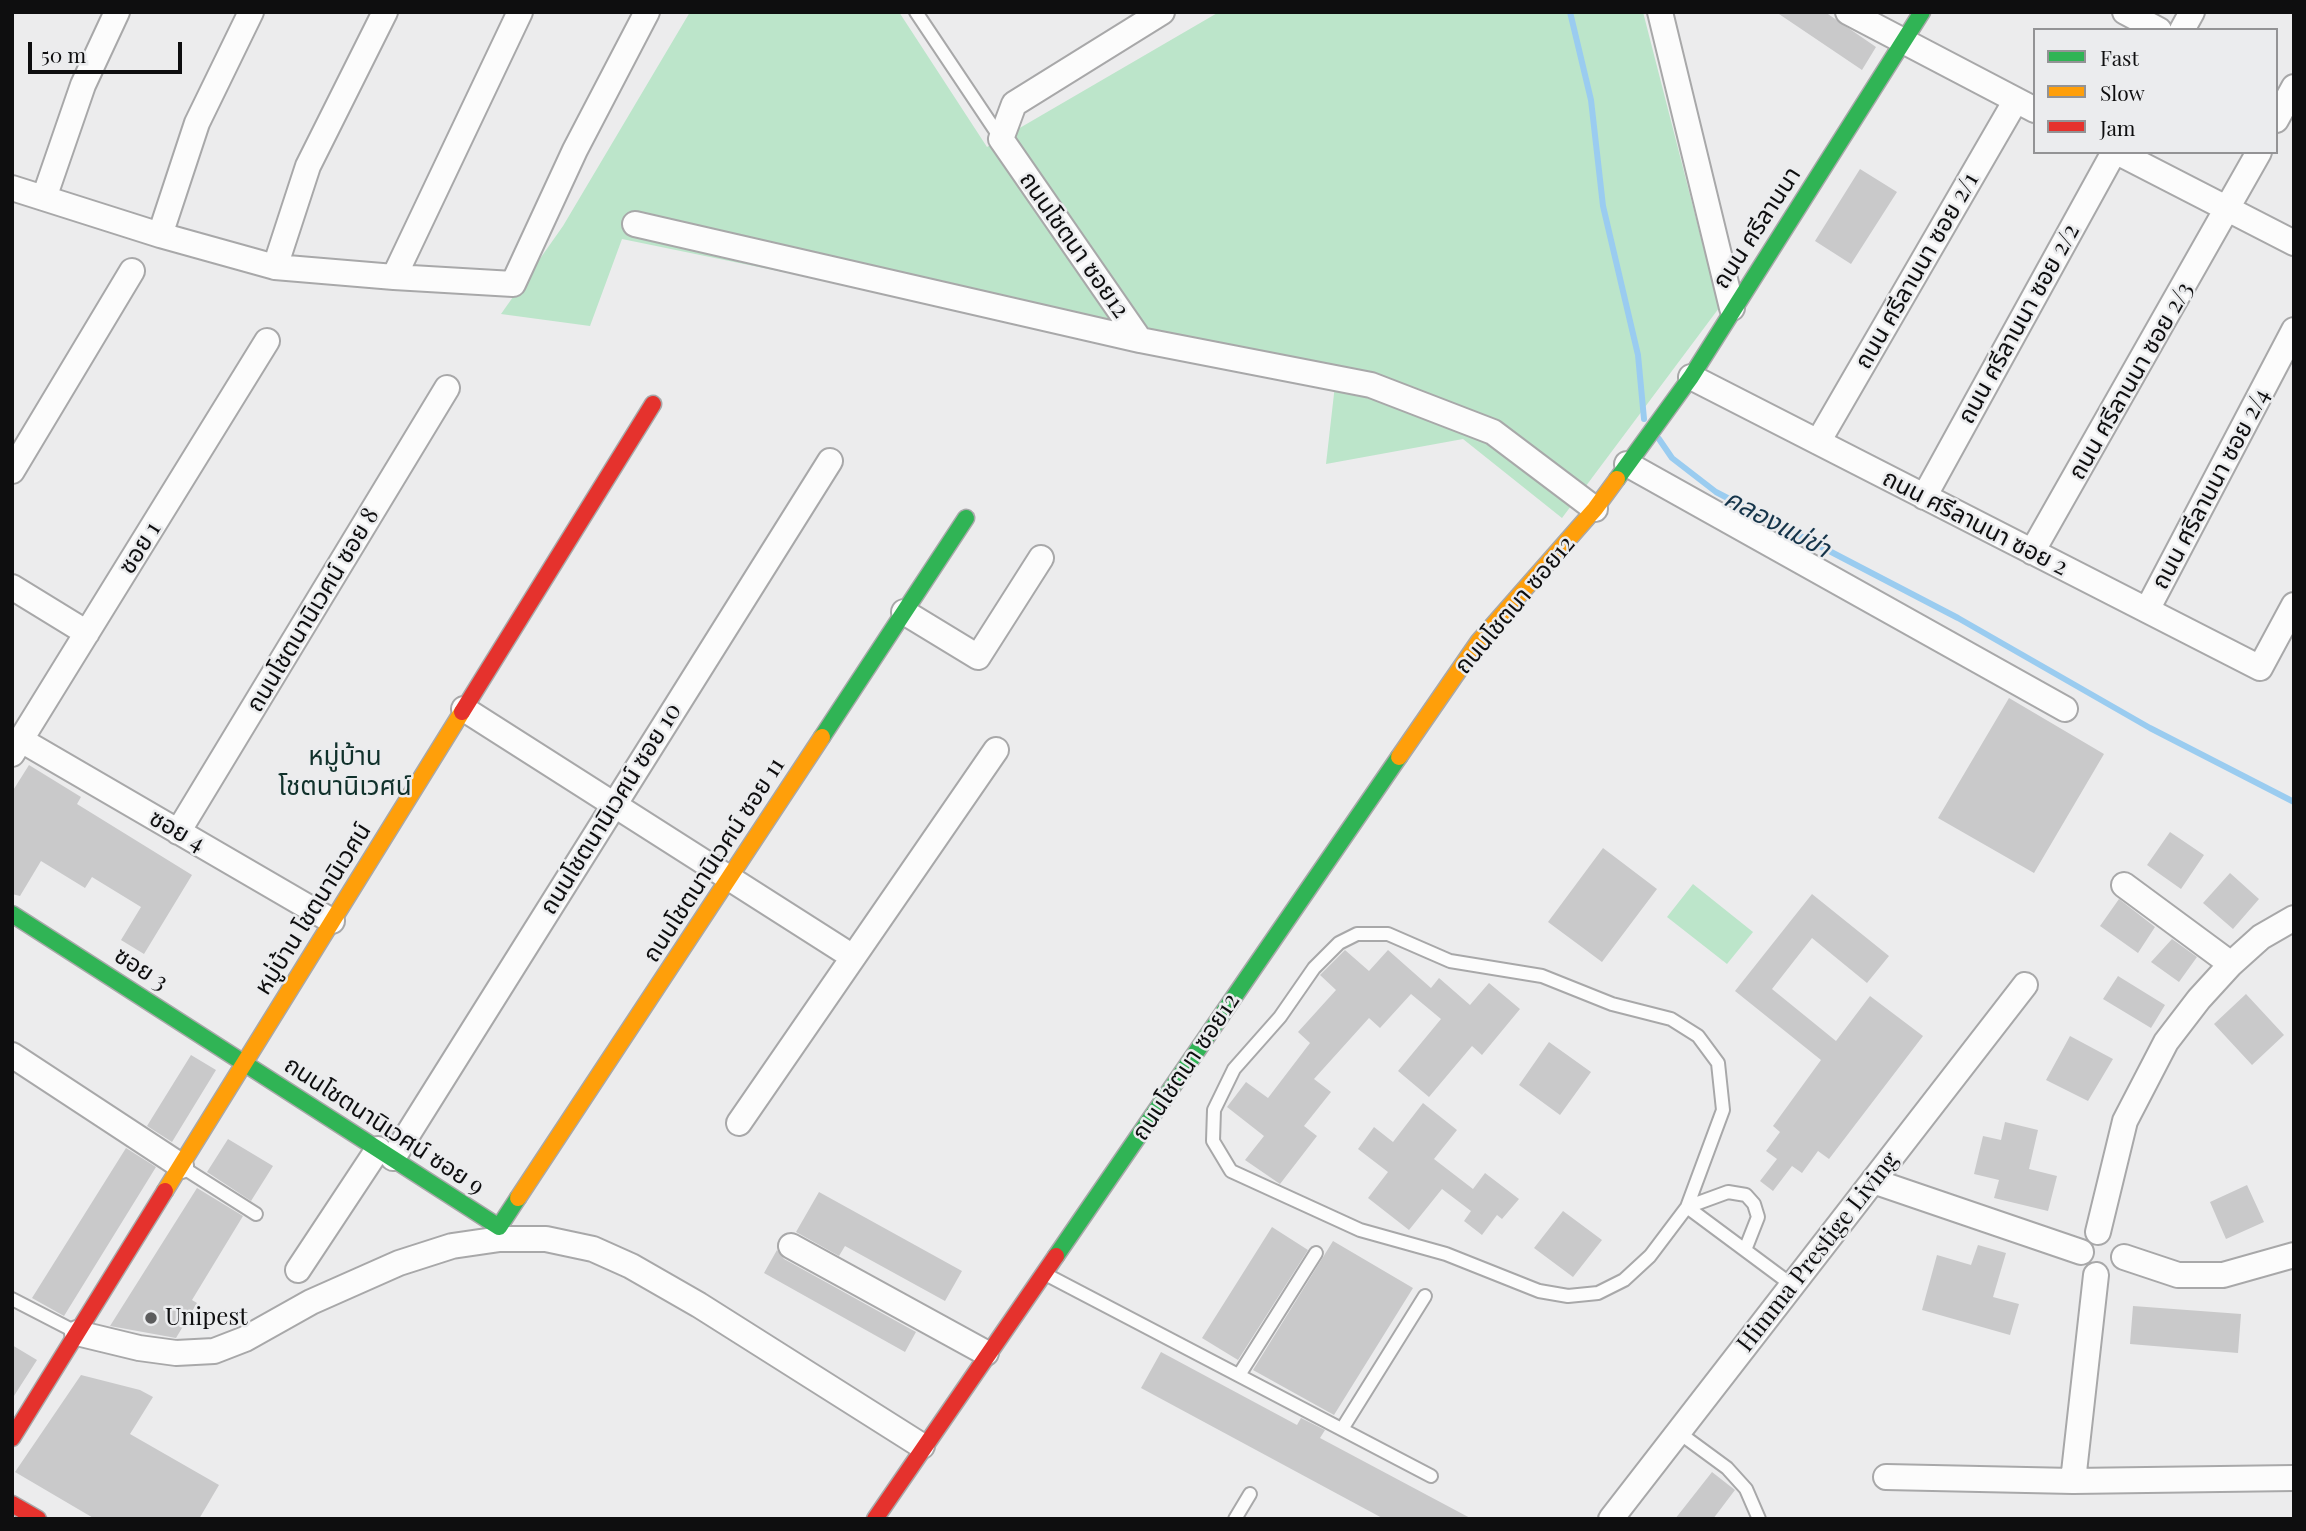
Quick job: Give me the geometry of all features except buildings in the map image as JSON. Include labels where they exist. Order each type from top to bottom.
[{"type":"street","points":[[44,198],[83,85],[117,12]]},
{"type":"street","points":[[160,235],[197,123],[251,12]]},
{"type":"street","points":[[275,267],[308,166],[385,12]]},
{"type":"street","points":[[394,277],[520,12]]},
{"type":"street","points":[[12,188],[160,235],[275,267],[513,285],[575,150],[647,12]]},
{"type":"street","points":[[1001,139],[1014,104],[1162,12]]},
{"type":"street","points":[[1660,12],[1732,309]]},
{"type":"street","points":[[1848,12],[2025,105]]},
{"type":"street","name":"ถนน ศรีลานนา","points":[[1595,509],[1691,377],[1922,12]]},
{"type":"street","points":[[2125,12],[2155,28]]},
{"type":"street","points":[[2183,28],[2192,12]]},
{"type":"street","points":[[2278,116],[2294,87]]},
{"type":"street","name":"ถนน ศรีลานนา ซอย 2/1","points":[[1818,442],[2025,105]]},
{"type":"street","name":"ถนนโชตนา ซอย12","points":[[875,1519],[986,1353],[1044,1274],[1479,641],[1595,509],[1493,432],[1371,385],[1140,340],[1001,139]]},
{"type":"street","name":"ถนน ศรีลานนา ซอย 2/2","points":[[1924,496],[2114,154]]},
{"type":"street","points":[[2119,154],[2294,243]]},
{"type":"street","name":"ถนน ศรีลานนา ซอย 2/3","points":[[2032,552],[2229,210],[2258,154]]},
{"type":"street","points":[[635,224],[1140,340]]},
{"type":"street","points":[[12,471],[132,271]]},
{"type":"street","name":"ถนน ศรีลานนา ซอย 2/4","points":[[2147,610],[2294,330]]},
{"type":"street","name":"ซอย 1","points":[[17,747],[267,341]]},
{"type":"street","name":"ถนน ศรีลานนา ซอย 2","points":[[1691,377],[2260,668],[2294,605]]},
{"type":"street","name":"ถนนโชตนานิเวศน์ ซอย 8","points":[[178,832],[447,388]]},
{"type":"street","name":"หมู่บ้าน โชตนานิเวศน์","points":[[12,1437],[653,404]]},
{"type":"street","name":"ถนนโชตนานิเวศน์ ซอย 10","points":[[298,1270],[385,1154],[614,805],[830,461]]},
{"type":"street","points":[[1626,464],[2066,709]]},
{"type":"street","name":"ถนนโชตนานิเวศน์ ซอย 11","points":[[499,1227],[966,518]]},
{"type":"street","points":[[904,612],[978,657],[1041,558]]},
{"type":"street","points":[[12,587],[87,633]]},
{"type":"street","points":[[464,709],[853,957]]},
{"type":"street","name":"ซอย 4","points":[[17,747],[178,832],[332,921]]},
{"type":"street","points":[[738,1123],[996,750]]},
{"type":"street","points":[[2124,885],[2231,964]]},
{"type":"street","name":"ซอย 3","points":[[12,914],[245,1062]]},
{"type":"street","points":[[2098,1232],[2125,1121],[2166,1042],[2199,999],[2231,964],[2261,937],[2294,918]]},
{"type":"street","name":"Himma Prestige Living","points":[[1611,1519],[2025,985]]},
{"type":"street","points":[[12,1055],[181,1166]]},
{"type":"street","name":"ถนนโชตนานิเวศน์ ซอย 9","points":[[245,1062],[499,1227]]},
{"type":"street","points":[[1873,1181],[2081,1252]]},
{"type":"street","points":[[2105,1231],[2119,1238],[2124,1257],[2122,1264],[2110,1274],[2096,1275],[2084,1266],[2081,1252],[2086,1238],[2105,1231]]},
{"type":"street","points":[[77,1333],[139,1349],[176,1353],[214,1351],[245,1339],[323,1296],[412,1259],[452,1246],[488,1240],[546,1239],[593,1249],[631,1266],[699,1305],[922,1447]]},
{"type":"street","points":[[791,1246],[986,1353]]},
{"type":"street","points":[[2124,1257],[2178,1275],[2223,1275],[2294,1255]]},
{"type":"street","points":[[2073,1481],[2096,1275]]},
{"type":"street","points":[[1886,1477],[2073,1481],[2294,1478]]},
{"type":"street","points":[[12,1504],[38,1519]]},
{"type":"lane","points":[[916,12],[1001,139]]},
{"type":"lane","points":[[1687,1207],[1723,1110],[1718,1063],[1698,1036],[1671,1018],[1612,1003],[1542,976],[1450,961],[1388,934],[1357,934],[1330,951],[1234,1069],[1214,1110],[1213,1141],[1231,1171],[1360,1230],[1446,1254],[1539,1291],[1568,1296],[1598,1293],[1624,1280],[1650,1256],[1687,1207],[1728,1192],[1746,1195],[1754,1204],[1758,1217],[1745,1250]]},
{"type":"lane","points":[[181,1166],[256,1214]]},
{"type":"lane","points":[[1687,1207],[1792,1285]]},
{"type":"lane","points":[[1239,1375],[1316,1253]]},
{"type":"lane","points":[[1044,1274],[1431,1476]]},
{"type":"lane","points":[[1342,1429],[1425,1296]]},
{"type":"lane","points":[[12,1299],[77,1333]]},
{"type":"lane","points":[[1678,1432],[1727,1468],[1746,1489],[1759,1519]]},
{"type":"lane","points":[[1235,1519],[1250,1494]]},
{"type":"green space","points":[[690,12],[899,12],[987,147],[1219,12],[1643,12],[1719,308],[1562,518],[1463,439],[1326,464],[1335,385],[622,239],[590,326],[501,314],[563,226]]},
{"type":"green space","points":[[1693,884],[1753,932],[1727,964],[1667,917]]},
{"type":"waterway","name":"คลองแม่ข่า","points":[[1570,12],[1591,100],[1603,206],[1638,355],[1644,419]]},
{"type":"waterway","name":"คลองแม่ข่า","points":[[1659,439],[1672,458],[1716,492],[1958,618],[2150,728],[2294,802]]},
{"type":"traffic: fast","points":[[1617,479],[1691,377],[1922,12]]},
{"type":"traffic: fast","points":[[822,737],[966,518]]},
{"type":"traffic: fast","points":[[1056,1256],[1399,757]]},
{"type":"traffic: fast","points":[[12,914],[499,1227],[518,1198]]},
{"type":"traffic: slow","points":[[1399,757],[1479,641],[1595,509],[1617,479]]},
{"type":"traffic: slow","points":[[165,1191],[462,712]]},
{"type":"traffic: slow","points":[[518,1198],[822,737]]},
{"type":"traffic: jam","points":[[462,712],[653,404]]},
{"type":"traffic: jam","points":[[12,1438],[165,1191]]},
{"type":"traffic: jam","points":[[875,1519],[1056,1256]]},
{"type":"traffic: jam","points":[[12,1504],[38,1519]]},
{"type":"place","name":"Unipest","points":[[151,1318]]},
{"type":"district","name":"หมู่บ้าน โชตนานิเวศน์","points":[[345,772]]}]
